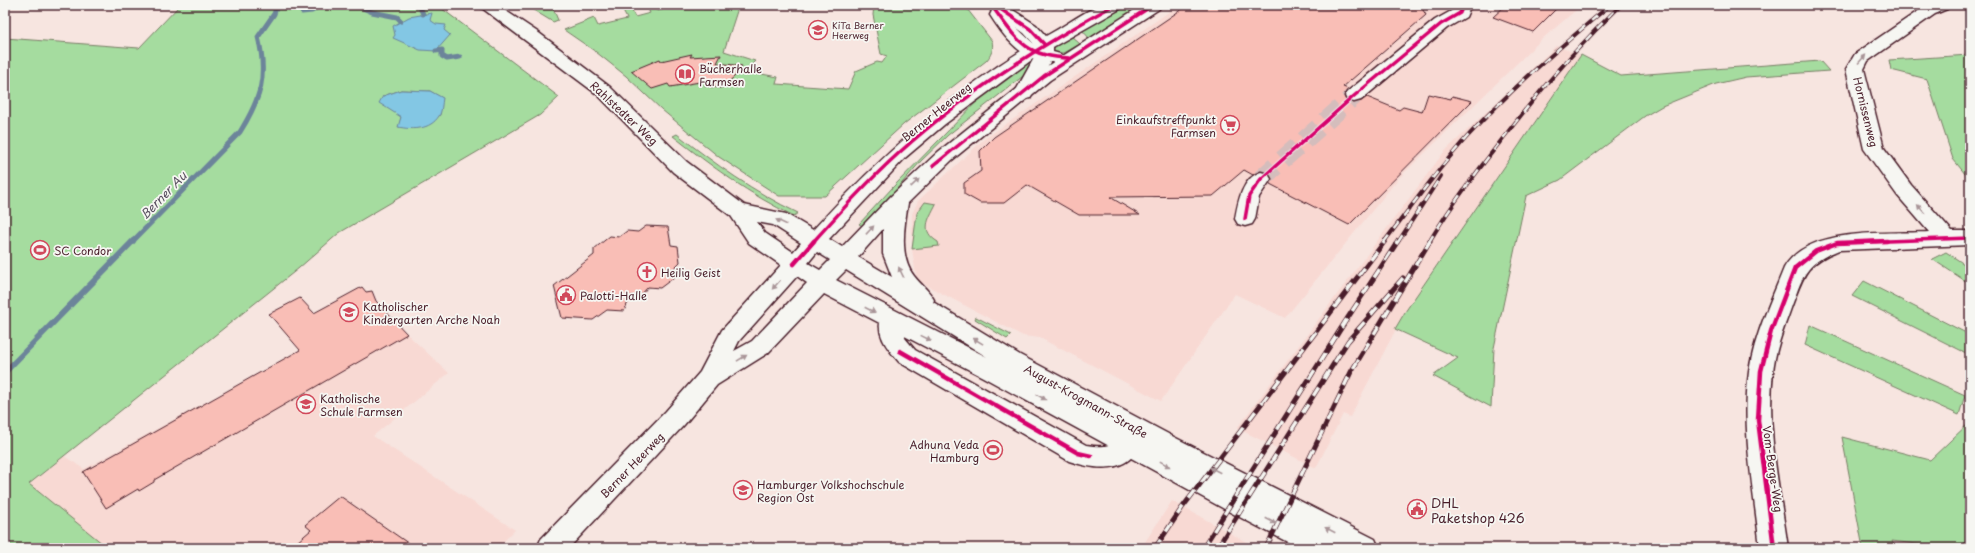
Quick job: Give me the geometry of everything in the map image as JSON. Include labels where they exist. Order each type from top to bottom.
[{"type":"main road","name":"Rahlstedter Weg","points":[[486,5],[533,37],[604,91],[680,167],[738,211],[757,238],[794,264]]},
{"type":"main road","points":[[991,5],[1016,39],[1040,51],[1069,58]]},
{"type":"main road","points":[[994,5],[1030,29],[1040,51]]},
{"type":"main road","points":[[1040,51],[1114,5]]},
{"type":"main road","name":"Berner Heerweg","points":[[709,378],[760,347],[898,201],[945,156],[1044,76],[1069,58],[1153,5]]},
{"type":"main road","points":[[1354,96],[1443,14],[1460,13],[1463,5]]},
{"type":"main road","name":"Hornissenweg","points":[[1941,5],[1929,10],[1861,58],[1855,69],[1874,149],[1904,190],[1947,238]]},
{"type":"main road","name":"Berner Heerweg","points":[[1023,94],[1040,51]]},
{"type":"main road","name":"Berner Heerweg","points":[[551,548],[640,457],[709,378],[730,336],[815,241],[899,153],[955,107],[1040,51]]},
{"type":"main road","points":[[1245,219],[1249,196],[1261,179]]},
{"type":"main road","points":[[898,201],[893,236],[894,255],[899,270],[906,282],[934,313]]},
{"type":"main road","name":"Rahlstedter Weg","points":[[738,211],[779,220],[815,241]]},
{"type":"main road","name":"Vom-Berge-Weg","points":[[1774,548],[1758,420],[1761,371],[1771,331],[1795,268],[1816,251],[1837,243],[1970,238]]},
{"type":"main road","name":"August-Krogmann-Straße","points":[[815,241],[1012,361],[1237,503],[1326,548]]},
{"type":"main road","name":"August-Krogmann-Straße","points":[[794,264],[821,282],[891,320],[991,370],[1365,548]]},
{"type":"main road","points":[[891,320],[894,341],[900,351],[907,356],[1078,452],[1091,456],[1109,456],[1118,454],[1132,436]]},
{"type":"shaded area","points":[[1179,5],[1582,5],[1542,39],[1398,179],[1285,318],[1235,294],[1161,401],[1040,338],[1023,336],[922,283],[916,275],[912,249],[912,214],[918,201],[983,140]]},
{"type":"shaded area","points":[[1556,46],[1581,55],[1405,312],[1350,417],[1343,414],[1316,468],[1237,428],[1444,152]]},
{"type":"shaded area","name":"Katholische Schule Farmsen","points":[[384,310],[407,334],[449,373],[373,436],[515,530],[497,548],[108,548],[29,485],[64,456],[84,469],[297,352],[301,357]]},
{"type":"shaded area","points":[[1172,501],[1257,548],[1141,548]]},
{"type":"green space","points":[[180,5],[437,5],[559,97],[540,115],[339,233],[299,268],[29,484],[108,548],[5,548],[5,38],[139,48]],"holes":[[[401,90],[430,91],[442,98],[440,115],[399,127],[401,117],[383,96]]]},
{"type":"green space","points":[[525,5],[539,5],[541,8],[552,6],[558,20],[553,22]]},
{"type":"green space","points":[[646,5],[653,5],[657,11],[682,5],[739,5],[724,51],[755,61],[745,71],[778,77],[776,84],[848,89],[856,71],[877,62],[882,63],[887,56],[881,54],[873,15],[874,5],[964,5],[993,44],[991,54],[986,61],[904,124],[825,196],[779,196],[719,157],[662,110],[626,76],[596,52],[564,30],[594,18],[598,26],[627,19],[623,11],[631,9],[635,17],[650,13]]},
{"type":"green space","points":[[1124,5],[1145,5],[1090,39],[1081,29]]},
{"type":"green space","points":[[1070,35],[1080,44],[1064,53],[1051,53],[1048,48]]},
{"type":"green space","points":[[1581,55],[1621,76],[1820,61],[1829,71],[1746,77],[1716,84],[1662,106],[1645,116],[1560,180],[1526,196],[1494,348],[1491,407],[1433,376],[1458,358],[1395,329],[1405,312]]},
{"type":"green space","points":[[1970,55],[1970,180],[1953,159],[1927,79],[1891,70],[1889,60]]},
{"type":"green space","points":[[1032,59],[1034,62],[1027,73],[948,135],[921,161],[864,227],[859,224],[989,89]]},
{"type":"green space","points":[[677,134],[735,177],[798,213],[794,216],[746,189],[716,169],[673,136]]},
{"type":"green space","points":[[925,202],[936,204],[928,220],[927,229],[932,238],[938,242],[939,246],[912,249],[917,213]]},
{"type":"green space","points":[[1946,252],[1970,268],[1970,284],[1932,259]]},
{"type":"green space","points":[[1864,281],[1970,335],[1970,355],[1852,296]]},
{"type":"green space","points":[[976,317],[1011,335],[1007,339],[975,319]]},
{"type":"green space","points":[[1810,325],[1965,395],[1959,415],[1805,345]]},
{"type":"green space","points":[[1970,422],[1970,548],[1949,548],[1892,541],[1895,548],[1863,548],[1842,437],[1930,460]]},
{"type":"water","points":[[432,13],[430,20],[436,24],[446,25],[444,30],[450,35],[436,51],[420,50],[393,38],[395,35],[393,26],[409,17]]},
{"type":"water","points":[[401,90],[430,91],[443,98],[439,116],[431,124],[421,128],[409,129],[398,127],[401,117],[379,103],[383,96]]},
{"type":"building","name":"Einkaufstreffpunkt Farmsen","points":[[1188,5],[1420,5],[1426,15],[1343,87],[1348,89],[1344,95],[1346,101],[1354,103],[1367,97],[1399,110],[1403,107],[1422,112],[1428,94],[1451,99],[1452,96],[1472,101],[1349,225],[1270,184],[1272,178],[1269,173],[1261,171],[1253,175],[1244,170],[1213,196],[1110,197],[1140,215],[1079,215],[1027,185],[1004,203],[980,203],[964,194],[964,183],[981,171],[980,151],[994,137]]},
{"type":"building","points":[[1506,5],[1560,5],[1533,32],[1493,17]]},
{"type":"building","name":"Bücherhalle Farmsen","points":[[692,54],[690,57],[721,55],[717,63],[742,66],[734,77],[721,88],[705,86],[706,81],[670,87],[668,84],[652,89],[631,71],[660,59],[661,61]]},
{"type":"building","points":[[646,226],[668,227],[671,245],[678,246],[680,262],[674,268],[676,276],[660,288],[648,287],[639,297],[631,296],[624,311],[607,310],[593,320],[562,318],[554,286],[594,255],[594,249],[610,236],[619,237],[627,231],[638,232]]},
{"type":"building","name":"Katholische Schule Farmsen","points":[[362,287],[366,292],[372,291],[376,301],[407,334],[154,480],[154,482],[139,491],[138,489],[106,508],[83,472],[300,350],[269,314],[300,298],[314,313]]},
{"type":"building","points":[[340,496],[415,548],[290,548],[311,530],[305,525]]},
{"type":"waterway","name":"Berner Au","points":[[132,242],[240,132],[253,108],[261,86],[262,64],[258,37],[274,14],[277,5]]},
{"type":"waterway","points":[[302,12],[312,11],[320,5]]},
{"type":"waterway","points":[[356,5],[372,12],[397,17],[401,21]]},
{"type":"waterway","points":[[419,5],[423,14]]},
{"type":"waterway","points":[[436,51],[442,50],[442,56],[447,59],[460,57]]},
{"type":"waterway","name":"Berner Au","points":[[5,372],[133,241]]},
{"type":"tunnel","points":[[1261,179],[1354,96]]},
{"type":"railway","points":[[1384,242],[1445,162],[1484,119],[1536,69],[1610,5]]},
{"type":"railway","points":[[1429,242],[1468,184],[1524,112],[1578,49],[1621,5]]},
{"type":"railway","points":[[1398,242],[1441,176]]},
{"type":"railway","points":[[1155,548],[1182,508],[1385,241]]},
{"type":"railway","points":[[1203,548],[1345,322],[1398,241]]},
{"type":"railway","points":[[1266,548],[1351,372],[1430,241]]},
{"type":"railway","points":[[1217,548],[1348,341],[1403,278]]},
{"type":"cycle path","points":[[991,5],[1014,36],[1022,44],[1041,55],[1054,58],[1069,58]]},
{"type":"cycle path","points":[[794,264],[872,178],[950,110],[1003,72],[1085,21],[1114,5]]},
{"type":"cycle path","points":[[933,166],[1044,76],[1153,5]]},
{"type":"cycle path","points":[[1245,219],[1249,196],[1261,179],[1354,96],[1441,24],[1460,13],[1463,5]]},
{"type":"cycle path","points":[[996,6],[1030,29],[1044,44]]},
{"type":"cycle path","points":[[1774,548],[1758,420],[1761,371],[1771,331],[1795,268],[1816,251],[1837,243],[1970,238]]},
{"type":"cycle path","points":[[900,351],[1078,453],[1091,456]]},
{"type":"place","name":"KiTa Berner Heerweg","points":[[818,30]]},
{"type":"place","name":"Bücherhalle Farmsen","points":[[685,74]]},
{"type":"place","name":"Einkaufstreffpunkt Farmsen","points":[[1230,125]]},
{"type":"place","name":"SC Condor","points":[[40,250]]},
{"type":"place","name":"Heilig Geist","points":[[647,272]]},
{"type":"place","name":"Palotti-Halle","points":[[566,295]]},
{"type":"place","name":"Katholischer Kindergarten Arche Noah","points":[[349,312]]},
{"type":"place","name":"Katholische Schule Farmsen","points":[[306,404]]},
{"type":"place","name":"Adhuna Veda Hamburg","points":[[993,450]]},
{"type":"place","name":"Hamburger Volkshochschule Region Ost","points":[[743,490]]},
{"type":"place","name":"DHL Paketshop 426","points":[[1417,509]]}]
